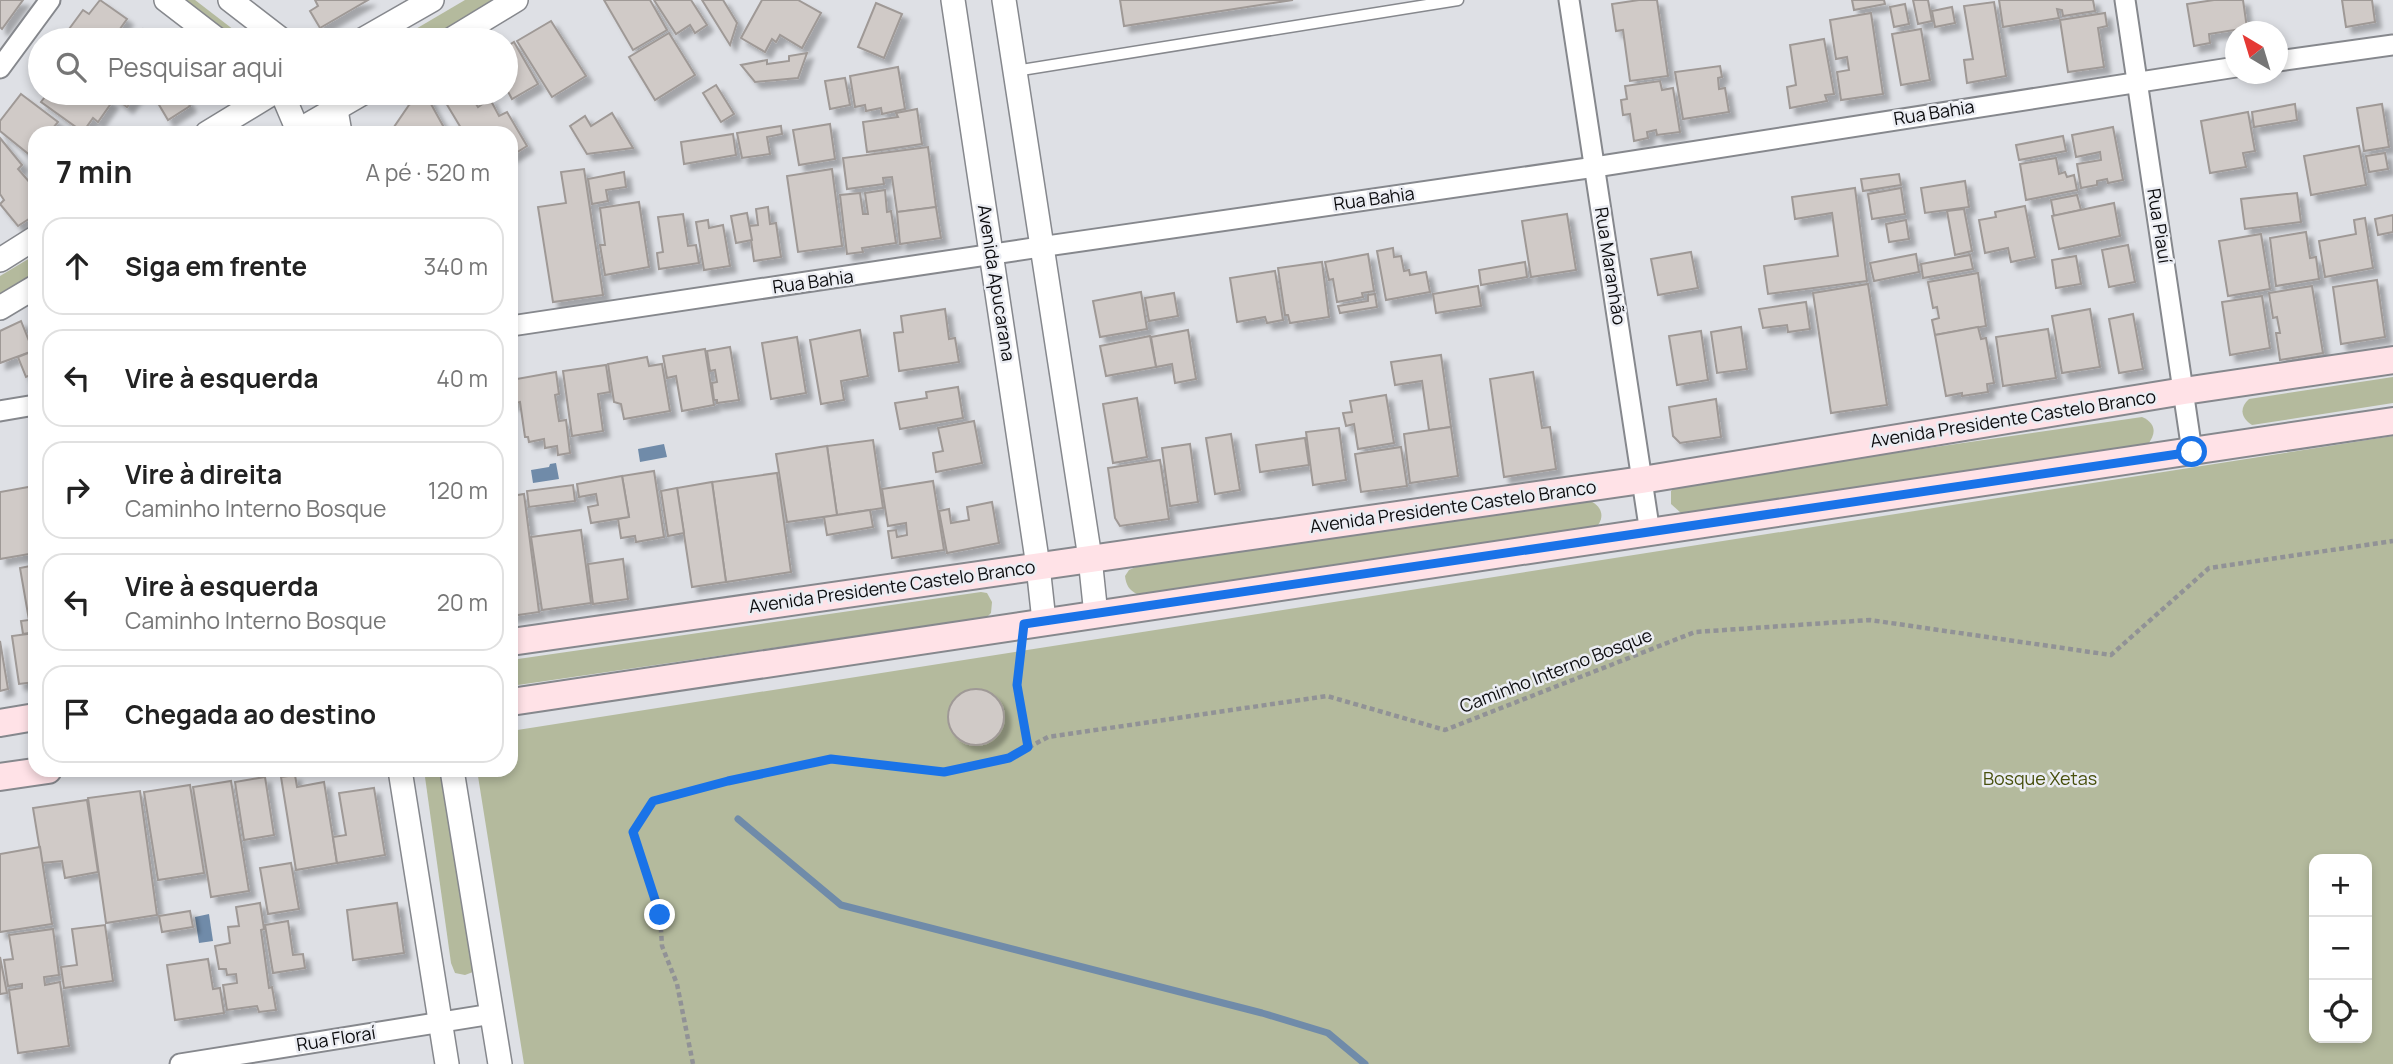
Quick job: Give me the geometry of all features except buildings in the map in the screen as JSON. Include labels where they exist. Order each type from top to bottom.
[{"type":"main road","name":"Avenida Presidente Castelo Branco","points":[[518,641],[1642,480],[2184,391],[2393,360]]},
{"type":"main road","points":[[518,701],[2393,421]]},
{"type":"main road","points":[[0,723],[28,718]]},
{"type":"main road","points":[[0,777],[28,773]]},
{"type":"street","points":[[29,28],[50,0]]},
{"type":"street","points":[[166,0],[202,28]]},
{"type":"street","points":[[230,0],[266,28]]},
{"type":"street","points":[[383,28],[432,0]]},
{"type":"street","points":[[470,28],[516,0]]},
{"type":"street","name":"Avenida Apucarana","points":[[953,0],[1038,566],[1034,623]]},
{"type":"street","points":[[1004,0],[1090,558],[1096,615]]},
{"type":"street","name":"Rua Maranhão","points":[[1569,0],[1650,533]]},
{"type":"street","name":"Rua Piauí","points":[[2125,0],[2192,452]]},
{"type":"street","points":[[0,68],[28,30]]},
{"type":"street","points":[[2288,59],[2393,45]]},
{"type":"street","name":"Rua Bahia","points":[[518,325],[1595,167],[2225,68]]},
{"type":"street","points":[[219,126],[253,105]]},
{"type":"street","points":[[287,105],[295,126]]},
{"type":"street","points":[[304,126],[327,105]]},
{"type":"street","points":[[333,105],[338,126]]},
{"type":"street","points":[[0,260],[28,242]]},
{"type":"street","points":[[0,308],[28,291]]},
{"type":"street","points":[[0,411],[28,406]]},
{"type":"street","points":[[401,777],[447,1064]]},
{"type":"street","points":[[453,777],[500,1064]]},
{"type":"street","name":"Rua Floraí","points":[[180,1064],[492,1014]]},
{"type":"lane","points":[[1014,71],[1458,0]]},
{"type":"path","name":"Caminho Interno Bosque","points":[[693,1064],[677,984],[662,946],[660,915],[633,832],[653,801],[728,781],[831,759],[944,772],[1009,758],[1048,737],[1327,696],[1445,730],[1695,632],[1870,620],[2110,655],[2209,568],[2393,541]]},
{"type":"path","points":[[1028,747],[1017,685],[1034,623]]},
{"type":"green space","points":[[170,0],[195,0],[231,28],[206,28]]},
{"type":"green space","points":[[465,0],[497,0],[449,28],[417,28]]},
{"type":"green space","points":[[28,259],[28,278],[0,295],[0,276]]},
{"type":"green space","points":[[2393,377],[2393,403],[2252,425],[2243,413],[2249,399]]},
{"type":"green space","points":[[2142,417],[2150,422],[2154,429],[2147,445],[1681,513],[1671,504],[1671,491],[1680,484]]},
{"type":"green space","name":"Bosque Xetas","points":[[2393,436],[2393,1064],[524,1064],[478,777],[518,777],[518,730]]},
{"type":"green space","points":[[1585,499],[1596,504],[1601,512],[1600,521],[1593,530],[1137,594],[1130,589],[1125,579],[1129,570],[1136,567]]},
{"type":"green space","points":[[981,592],[987,593],[992,602],[991,613],[987,617],[518,685],[518,659]]},
{"type":"green space","points":[[425,777],[449,777],[478,961],[473,972],[465,975],[455,973],[451,963]]},
{"type":"water","points":[[664,444],[667,457],[640,462],[638,449]]},
{"type":"water","points":[[556,463],[559,479],[533,483],[531,470]]},
{"type":"water","points":[[209,914],[213,941],[199,943],[195,917]]},
{"type":"waterway","points":[[738,819],[841,905],[1262,1013],[1328,1033],[1365,1064]]},
{"type":"route","points":[[660,915],[633,832],[653,801],[728,781],[831,759],[944,772],[1009,758],[1028,747],[1017,685],[1024,624],[2192,452]]}]
